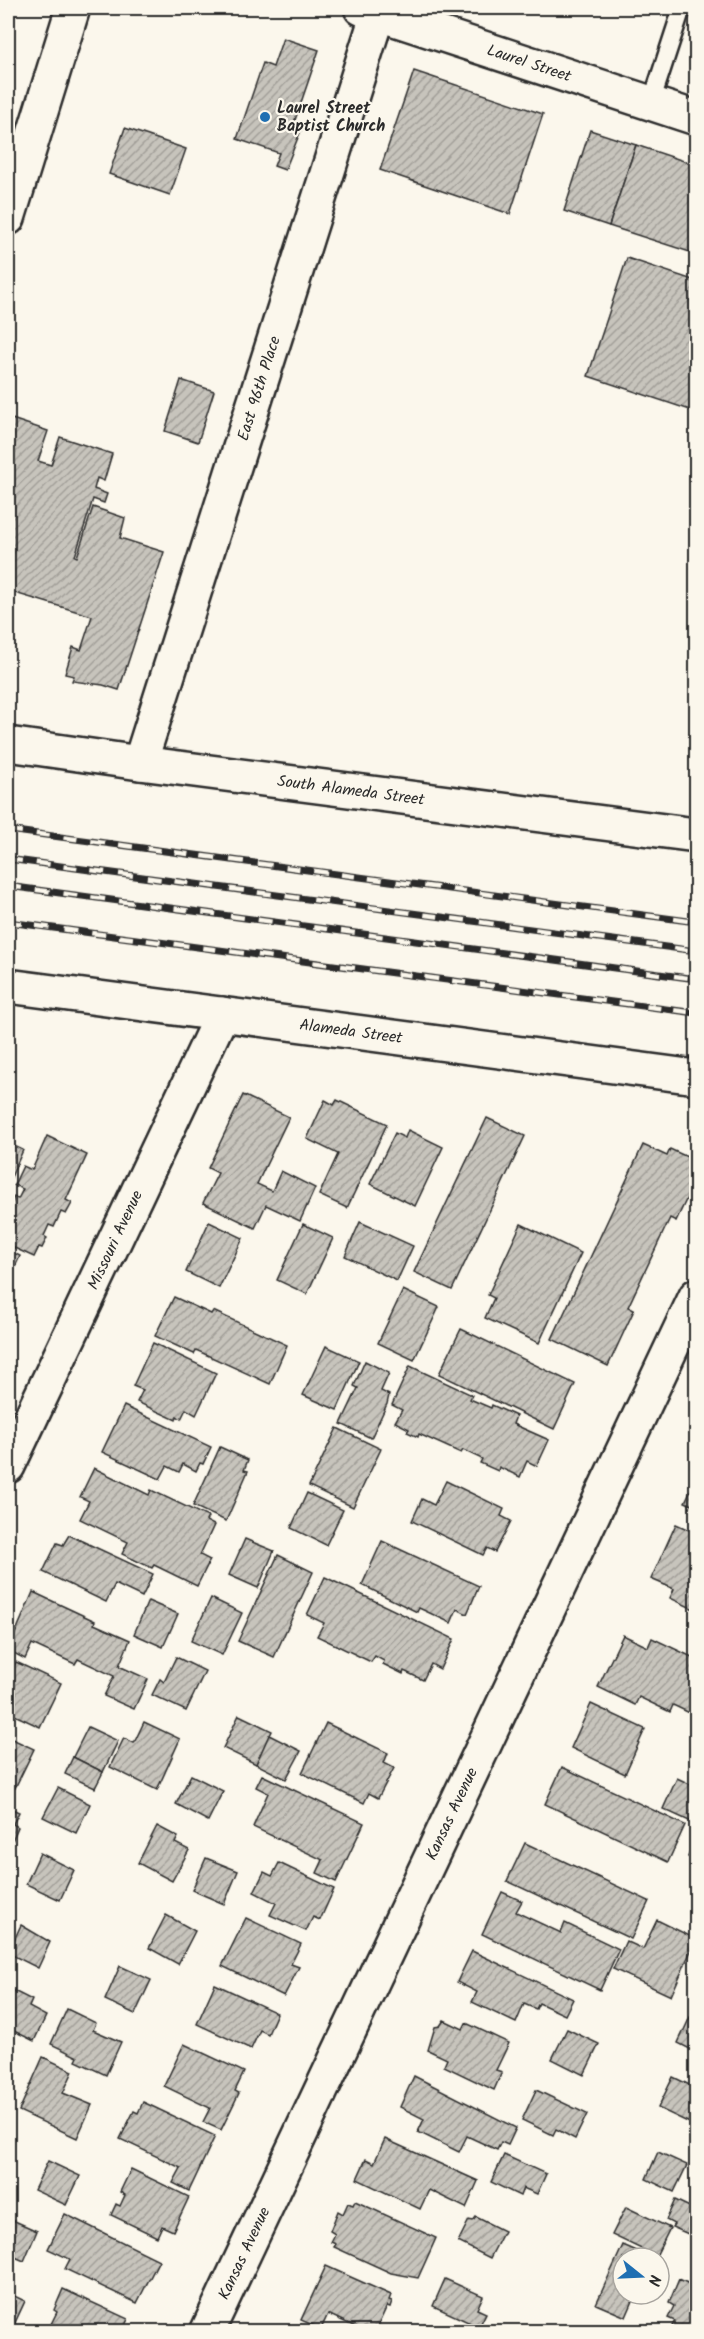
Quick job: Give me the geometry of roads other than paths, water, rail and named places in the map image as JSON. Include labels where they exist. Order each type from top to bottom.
[{"type":"street","points":[[8,218],[73,8]]},
{"type":"street","name":"Laurel Street","points":[[369,10],[696,118]]},
{"type":"street","name":"East 96th Place","points":[[140,763],[369,10]]},
{"type":"street","name":"South Alameda Street","points":[[8,744],[696,835]]},
{"type":"street","name":"Alameda Street","points":[[8,986],[696,1077]]},
{"type":"street","name":"Missouri Avenue","points":[[8,1466],[222,1014]]},
{"type":"street","name":"Kansas Avenue","points":[[207,2331],[696,1296]]},
{"type":"lane","points":[[651,103],[682,8]]},
{"type":"railway","points":[[8,830],[696,922]]},
{"type":"railway","points":[[8,859],[696,951]]},
{"type":"railway","points":[[8,886],[696,979]]},
{"type":"railway","points":[[8,922],[696,1013]]},
{"type":"place","name":"Laurel Street Baptist Church","points":[[265,117]]}]
